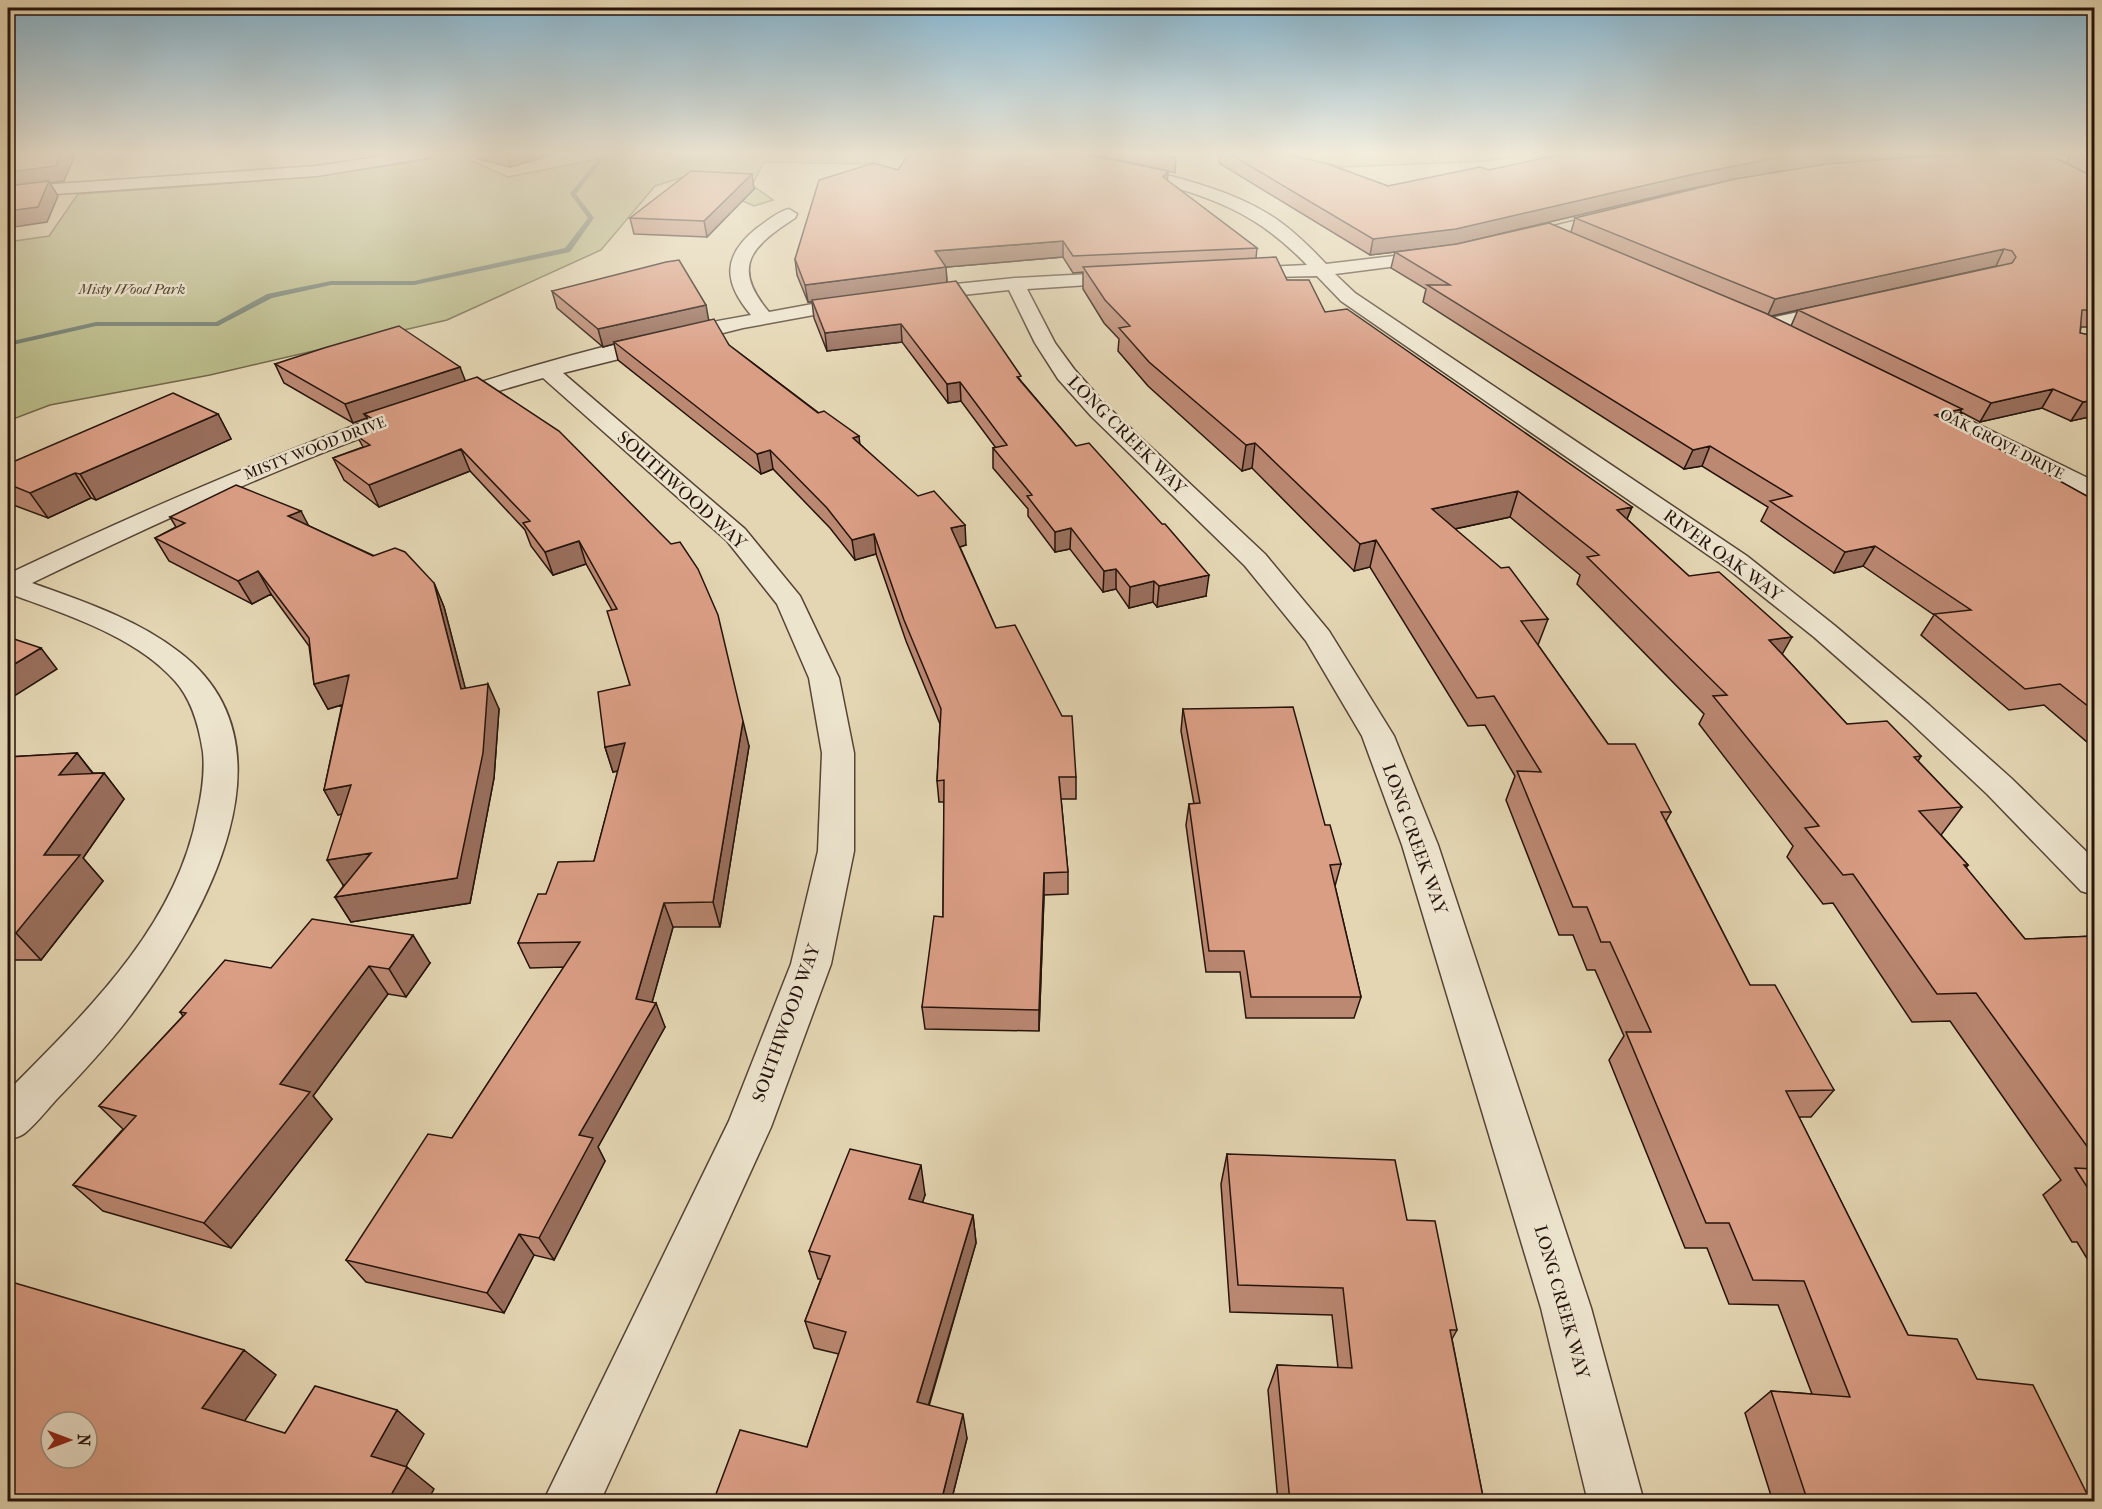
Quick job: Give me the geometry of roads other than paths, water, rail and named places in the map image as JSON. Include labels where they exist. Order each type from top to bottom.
[{"type":"street","points":[[763,317],[743,292],[738,277],[739,261],[746,247],[773,224]]},
{"type":"street","name":"RIVER OAK WAY","points":[[1270,224],[1279,230],[1348,297],[1737,562],[1824,631],[1918,712],[2094,881]]},
{"type":"street","points":[[1504,243],[1582,224]]},
{"type":"street","points":[[1549,233],[1582,247]]},
{"type":"street","points":[[1219,275],[1320,270],[1456,252]]},
{"type":"street","points":[[894,297],[1015,284],[1152,278]]},
{"type":"street","name":"LONG CREEK WAY","points":[[1015,284],[1045,343],[1066,374],[1099,411],[1255,560],[1319,637],[1378,736],[1420,844],[1566,1308],[1616,1502]]},
{"type":"street","name":"MISTY WOOD DRIVE","points":[[8,584],[146,518],[289,456],[416,410],[546,369],[763,317],[873,300]]},
{"type":"street","points":[[1765,325],[1857,305]]},
{"type":"street","points":[[1744,316],[1794,340]]},
{"type":"street","name":"SOUTHWOOD WAY","points":[[546,369],[736,535],[790,602],[824,678],[838,753],[836,851],[811,964],[749,1127],[571,1502]]},
{"type":"street","name":"OAK GROVE DRIVE","points":[[1899,393],[2094,490]]},
{"type":"street","points":[[2060,473],[2094,465]]},
{"type":"street","points":[[8,584],[118,630],[158,650],[186,673],[203,700],[216,731],[222,766],[215,821],[204,858],[180,914],[141,972],[81,1044],[8,1120]]},
{"type":"waterway","points":[[8,344],[96,324],[218,324],[270,296],[331,283],[414,283],[567,250],[586,224]]},
{"type":"park label","name":"Misty Wood Park","points":[[132,289]]}]
